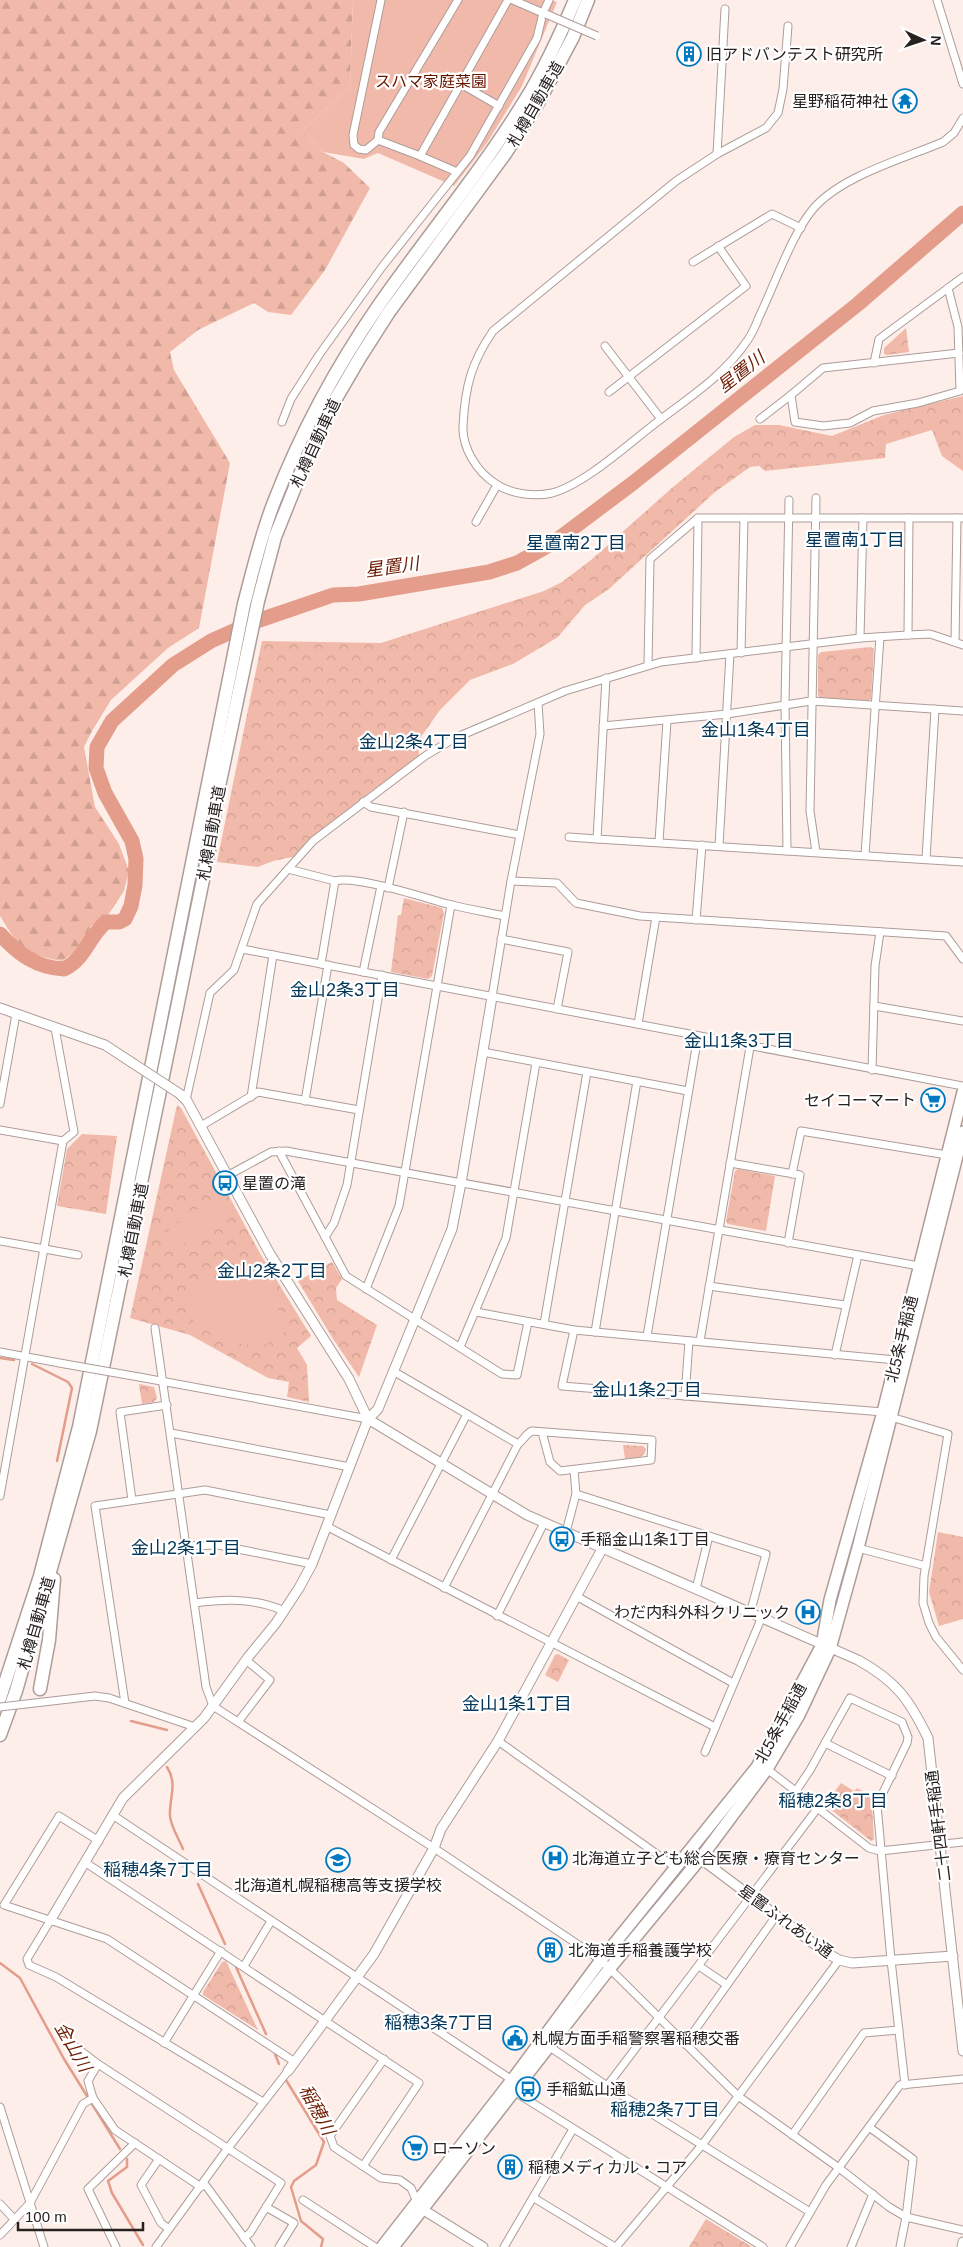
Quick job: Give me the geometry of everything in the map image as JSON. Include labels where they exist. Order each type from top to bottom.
[{"type":"highway","name":"札樽自動車道","points":[[0,1698],[40,1576],[79,1427],[244,604],[273,503],[319,402],[347,354],[379,305],[506,130],[532,89],[561,33],[575,0]]},
{"type":"highway","name":"札樽自動車道","points":[[0,1735],[16,1692],[90,1431],[120,1296],[210,845],[217,796],[258,601],[275,537],[289,500],[327,415],[359,359],[390,312],[505,154],[538,103],[573,37],[588,0]]},
{"type":"highway","name":"北5条手稲通","points":[[382,2247],[515,2092],[610,1968],[700,1859],[767,1770],[799,1715],[826,1647],[858,1548],[887,1414],[896,1360],[963,1092]]},
{"type":"highway","name":"北5条手稲通","points":[[393,2247],[419,2205],[601,1960],[757,1766],[826,1647],[833,1591],[887,1414],[963,1132]]},
{"type":"highway","points":[[40,1689],[49,1640],[57,1549]]},
{"type":"street","points":[[381,0],[353,135],[354,144],[359,149],[366,150],[378,140],[379,132],[458,0]]},
{"type":"street","points":[[420,156],[508,0]]},
{"type":"street","points":[[513,0],[597,36]]},
{"type":"street","points":[[282,422],[292,399],[319,355],[382,267],[470,156],[537,38],[549,0]]},
{"type":"street","points":[[937,0],[963,84]]},
{"type":"street","points":[[717,154],[725,10]]},
{"type":"street","points":[[788,26],[783,90],[778,113],[766,128],[717,154],[676,181],[493,331],[478,352],[467,388],[463,429],[465,445],[473,462],[497,485],[528,494],[551,493],[566,488],[591,472],[694,395],[722,370],[748,341],[801,228],[813,209],[845,183],[943,142],[954,133],[963,118]]},
{"type":"street","points":[[461,84],[499,106]]},
{"type":"street","points":[[378,140],[457,172]]},
{"type":"street","points":[[693,262],[772,214],[801,228]]},
{"type":"street","points":[[609,392],[746,286],[718,246]]},
{"type":"street","points":[[874,363],[879,339],[963,278]]},
{"type":"street","points":[[792,395],[795,422],[823,426],[850,423],[873,410],[918,402],[960,391],[959,352],[961,327],[948,288]]},
{"type":"street","points":[[605,346],[661,419]]},
{"type":"street","points":[[760,419],[792,395],[822,368],[959,352]]},
{"type":"street","points":[[476,522],[497,485]]},
{"type":"street","points":[[816,498],[810,811],[816,852]]},
{"type":"street","points":[[787,850],[785,704],[789,500]]},
{"type":"street","points":[[696,658],[698,518]]},
{"type":"street","points":[[183,1097],[210,992],[234,970],[257,904],[313,841],[363,802],[425,756],[456,738],[565,691],[648,665],[860,638],[930,634],[959,643],[960,518],[698,518],[650,559],[648,665]]},
{"type":"street","points":[[741,653],[744,518]]},
{"type":"street","points":[[860,638],[863,518]]},
{"type":"street","points":[[908,635],[909,518]]},
{"type":"street","points":[[865,855],[880,637]]},
{"type":"street","points":[[718,846],[730,654]]},
{"type":"street","points":[[597,839],[606,678]]},
{"type":"street","points":[[603,726],[727,714],[811,701],[963,711]]},
{"type":"street","points":[[263,2102],[56,1977],[29,1965],[27,1959],[86,1863],[123,1798],[195,1726],[212,1706],[284,1611],[312,1564],[368,1418],[378,1409],[452,1229],[511,881],[540,734],[538,703]]},
{"type":"street","points":[[926,859],[935,709]]},
{"type":"street","points":[[659,842],[667,721]]},
{"type":"street","points":[[363,802],[371,807],[520,835]]},
{"type":"street","points":[[363,972],[404,812]]},
{"type":"street","points":[[569,837],[963,862]]},
{"type":"street","points":[[696,920],[702,845]]},
{"type":"street","points":[[288,870],[335,880],[342,879],[385,887],[451,905],[505,916]]},
{"type":"street","points":[[305,1101],[335,880]]},
{"type":"street","points":[[511,881],[557,883],[576,903],[640,916],[946,936],[963,959]]},
{"type":"street","points":[[366,1289],[399,1206],[451,905]]},
{"type":"street","points":[[638,1024],[656,917]]},
{"type":"street","points":[[872,1070],[875,966],[880,932]]},
{"type":"street","points":[[501,939],[568,952],[557,1009]]},
{"type":"street","points":[[242,949],[963,1086]]},
{"type":"street","points":[[250,1097],[273,955]]},
{"type":"street","points":[[325,1237],[334,1223],[347,1185],[382,975]]},
{"type":"street","points":[[874,1006],[963,1021]]},
{"type":"street","points":[[0,1008],[105,1045],[183,1097],[201,1126],[270,1254],[349,1379],[368,1418]]},
{"type":"street","points":[[0,1104],[16,1014]]},
{"type":"street","points":[[0,1491],[63,1141],[74,1132],[55,1028]]},
{"type":"street","points":[[647,1336],[698,1036]]},
{"type":"street","points":[[700,1342],[750,1047]]},
{"type":"street","points":[[483,1052],[688,1091]]},
{"type":"street","points":[[460,1346],[506,1238],[536,1063]]},
{"type":"street","points":[[544,1324],[587,1072]]},
{"type":"street","points":[[595,1332],[637,1081]]},
{"type":"street","points":[[201,1126],[258,1092],[359,1110]]},
{"type":"street","points":[[0,1130],[63,1141]]},
{"type":"street","points":[[792,1174],[801,1131],[947,1155]]},
{"type":"street","points":[[228,1176],[271,1152],[279,1151],[667,1219],[919,1266]]},
{"type":"street","points":[[279,1151],[346,1276],[502,1374],[517,1375],[528,1322]]},
{"type":"street","points":[[730,1163],[800,1175],[788,1243]]},
{"type":"street","points":[[0,1241],[78,1255]]},
{"type":"street","points":[[835,1355],[858,1255]]},
{"type":"street","points":[[709,1286],[846,1305]]},
{"type":"street","points":[[476,1312],[574,1330],[896,1360]]},
{"type":"street","points":[[155,1328],[206,1687],[212,1706],[434,1848],[601,1960],[738,2096],[839,2168],[872,2194],[906,2217],[963,2230]]},
{"type":"street","points":[[574,1330],[562,1386],[887,1414],[948,1434],[926,1566],[923,1603],[929,1623],[936,1637],[963,1670]]},
{"type":"street","points":[[685,1396],[689,1341]]},
{"type":"street","points":[[0,1352],[368,1418]]},
{"type":"street","points":[[393,1371],[518,1444]]},
{"type":"street","points":[[132,1500],[120,1412],[167,1405]]},
{"type":"street","points":[[391,1560],[467,1414]]},
{"type":"street","name":"二十四軒手稲通","points":[[368,1418],[491,1494],[544,1523],[876,1670],[900,1690],[916,1713],[928,1738],[953,1956],[960,1993],[963,2051]]},
{"type":"street","points":[[444,1588],[491,1494],[518,1444],[526,1434],[532,1431],[652,1440],[650,1460],[574,1470],[560,1470],[550,1462],[542,1432]]},
{"type":"street","points":[[171,1433],[350,1467]]},
{"type":"street","points":[[566,1532],[576,1494],[574,1470]]},
{"type":"street","points":[[125,1703],[95,1506],[205,1490],[331,1515]]},
{"type":"street","points":[[576,1494],[766,1554],[750,1614]]},
{"type":"street","points":[[497,1616],[544,1523]]},
{"type":"street","points":[[326,1526],[551,1644],[715,1727]]},
{"type":"street","points":[[696,1590],[709,1536]]},
{"type":"street","points":[[187,1546],[218,1545],[312,1564]]},
{"type":"street","points":[[156,2247],[374,1954],[434,1848],[441,1829],[498,1741],[602,1548]]},
{"type":"street","points":[[858,1548],[926,1566]]},
{"type":"street","points":[[576,1596],[733,1683]]},
{"type":"street","points":[[195,1603],[229,1599],[275,1607],[284,1611]]},
{"type":"street","points":[[705,1752],[761,1619]]},
{"type":"street","points":[[238,1722],[270,1680],[246,1660]]},
{"type":"street","points":[[0,1707],[95,1696],[109,1698],[195,1726]]},
{"type":"street","points":[[796,1791],[850,1698],[902,1722],[908,1737],[908,1744],[878,1805],[880,1851],[890,1960],[905,2085]]},
{"type":"street","points":[[498,1741],[676,1867]]},
{"type":"street","points":[[825,1744],[892,1776]]},
{"type":"street","points":[[767,1770],[869,1848],[880,1851],[963,1842]]},
{"type":"street","points":[[607,2086],[817,1809]]},
{"type":"street","points":[[99,1841],[60,1816],[4,1905],[107,1939],[295,2062]]},
{"type":"street","points":[[114,1816],[512,2080]]},
{"type":"street","name":"星置ふれあい通","points":[[689,1850],[825,1952],[839,1960],[852,1962],[953,1956]]},
{"type":"street","points":[[86,1863],[419,2083],[363,2166]]},
{"type":"street","points":[[685,2044],[776,1916]]},
{"type":"street","points":[[244,1966],[272,1920]]},
{"type":"street","points":[[164,2043],[221,1951]]},
{"type":"street","points":[[534,2198],[616,2247],[702,2145],[839,1960]]},
{"type":"street","points":[[699,1966],[727,1985]]},
{"type":"street","points":[[792,2135],[864,2033],[899,2030]]},
{"type":"street","points":[[64,2038],[98,2064],[280,2183],[250,2233],[244,2238]]},
{"type":"street","points":[[550,2047],[607,2086],[810,2212]]},
{"type":"street","points":[[384,2059],[330,2136],[334,2147],[381,2178],[400,2180],[411,2188],[419,2205],[483,2247]]},
{"type":"street","points":[[98,2064],[88,2082],[94,2098],[115,2130],[159,2159],[203,2184],[251,2247]]},
{"type":"street","points":[[790,2247],[839,2168],[900,2086],[963,2079]]},
{"type":"street","points":[[515,2092],[763,2247]]},
{"type":"street","points":[[0,2235],[30,2203],[83,2104],[94,2098]]},
{"type":"street","points":[[0,2108],[2,2124],[44,2247]]},
{"type":"street","points":[[869,2127],[913,2159],[906,2217],[900,2247]]},
{"type":"street","points":[[504,2247],[573,2129]]},
{"type":"street","points":[[116,2247],[88,2189],[135,2143]]},
{"type":"street","points":[[159,2159],[141,2185],[161,2223],[169,2229]]},
{"type":"street","points":[[850,2247],[872,2194]]},
{"type":"street","points":[[303,2200],[375,2247]]},
{"type":"street","points":[[0,2204],[14,2219]]},
{"type":"street","points":[[266,2207],[294,2223],[279,2247]]},
{"type":"street","points":[[962,2247],[963,2242]]},
{"type":"green space","points":[[0,0],[353,0],[350,87],[303,130],[323,152],[344,163],[370,188],[325,270],[291,315],[268,312],[254,303],[198,330],[170,352],[174,370],[230,463],[199,628],[168,648],[111,700],[84,747],[95,807],[119,844],[129,871],[124,891],[108,915],[91,926],[81,947],[62,961],[39,956],[24,948],[18,943],[0,916]]},
{"type":"green space","name":"スハマ家庭菜園","points":[[353,0],[551,0],[557,2],[522,86],[487,143],[454,186],[378,153],[364,159],[323,152],[303,130],[350,87]]},
{"type":"green space","points":[[906,328],[909,352],[884,354],[884,348]]},
{"type":"green space","points":[[963,396],[963,471],[942,456],[932,430],[886,444],[885,458],[765,471],[759,466],[750,467],[715,492],[609,589],[585,605],[558,637],[513,664],[470,680],[440,710],[418,741],[419,757],[370,792],[315,836],[297,856],[273,861],[258,867],[217,862],[262,641],[381,643],[544,591],[562,582],[591,560],[673,487],[734,437],[755,425],[779,425],[832,436],[884,415]]},
{"type":"green space","points":[[871,647],[874,649],[871,699],[868,701],[821,698],[818,696],[818,655],[821,652]]},
{"type":"green space","points":[[404,898],[442,908],[444,913],[432,976],[428,979],[391,972],[398,915],[401,915]]},
{"type":"green space","points":[[177,1105],[181,1108],[261,1255],[311,1336],[297,1348],[307,1365],[309,1402],[287,1397],[289,1382],[268,1378],[190,1335],[130,1318]]},
{"type":"green space","points":[[82,1134],[117,1136],[106,1214],[57,1206],[67,1149]]},
{"type":"green space","points":[[738,1169],[775,1176],[766,1231],[728,1224],[726,1221],[735,1171]]},
{"type":"green space","points":[[218,1198],[230,1219],[170,1251],[162,1234],[180,1224],[177,1220]]},
{"type":"green space","points":[[332,1262],[342,1279],[336,1288],[337,1300],[377,1325],[359,1377],[333,1339],[298,1281]]},
{"type":"green space","points":[[241,1265],[251,1268],[256,1272],[290,1329],[265,1345],[254,1346],[225,1340],[196,1324],[185,1310],[186,1298],[191,1290]]},
{"type":"green space","points":[[139,1384],[154,1387],[157,1398],[154,1402],[142,1404]]},
{"type":"green space","points":[[623,1445],[643,1446],[646,1449],[641,1456],[625,1459]]},
{"type":"green space","points":[[938,1532],[963,1537],[963,1619],[939,1626],[929,1592]]},
{"type":"green space","points":[[558,1654],[569,1660],[558,1682],[545,1675],[555,1655]]},
{"type":"green space","points":[[841,1783],[854,1791],[857,1788],[874,1797],[872,1804],[874,1839],[871,1841],[825,1805]]},
{"type":"green space","points":[[226,1961],[258,2030],[203,1995],[222,1962]]},
{"type":"green space","points":[[706,2219],[752,2247],[689,2247]]},
{"type":"waterway","name":"星置川","points":[[0,934],[29,959],[45,966],[64,969],[77,959],[106,922],[119,922],[125,919],[131,906],[135,885],[136,859],[132,841],[105,793],[96,768],[97,747],[112,721],[173,665],[211,641],[251,623],[333,595],[359,594],[489,572],[517,563],[553,543],[633,483],[858,304],[963,213]]},
{"type":"waterway","name":"稲穂川","points":[[0,1358],[14,1360]]},
{"type":"waterway","name":"稲穂川","points":[[32,1364],[68,1382],[72,1388],[57,1461]]},
{"type":"waterway","name":"稲穂川","points":[[131,1721],[167,1730]]},
{"type":"waterway","name":"稲穂川","points":[[167,1767],[173,1785],[170,1816],[173,1829],[183,1849]]},
{"type":"waterway","name":"稲穂川","points":[[198,1884],[225,1944]]},
{"type":"waterway","name":"金山川","points":[[0,1963],[20,1978],[64,2059],[120,2149]]},
{"type":"waterway","name":"稲穂川","points":[[236,1967],[266,2034]]},
{"type":"waterway","name":"稲穂川","points":[[275,2054],[279,2064]]},
{"type":"waterway","name":"稲穂川","points":[[286,2080],[324,2142],[316,2165],[294,2181],[291,2187],[301,2221],[323,2239],[321,2247]]},
{"type":"waterway","name":"金山川","points":[[127,2159],[127,2167],[108,2181],[112,2193],[143,2245]]},
{"type":"place","name":"旧アドバンテスト研究所","points":[[689,54]]},
{"type":"place","name":"星野稲荷神社","points":[[905,101]]},
{"type":"place","name":"セイコーマート","points":[[933,1100]]},
{"type":"place","name":"星置の滝","points":[[225,1183]]},
{"type":"place","name":"手稲金山1条1丁目","points":[[562,1539]]},
{"type":"place","name":"わだ内科外科クリニック","points":[[808,1612]]},
{"type":"place","name":"北海道立子ども総合医療・療育センター","points":[[555,1858]]},
{"type":"place","name":"北海道札幌稲穂高等支援学校","points":[[338,1860]]},
{"type":"place","name":"北海道手稲養護学校","points":[[550,1950]]},
{"type":"place","name":"札幌方面手稲警察署稲穂交番","points":[[515,2038]]},
{"type":"place","name":"手稲鉱山通","points":[[528,2089]]},
{"type":"place","name":"ローソン","points":[[415,2148]]},
{"type":"place","name":"稲穂メディカル・コア","points":[[510,2167]]},
{"type":"district","name":"星置南1丁目","points":[[855,540]]},
{"type":"district","name":"星置南2丁目","points":[[576,543]]},
{"type":"district","name":"金山1条4丁目","points":[[756,730]]},
{"type":"district","name":"金山2条4丁目","points":[[414,742]]},
{"type":"district","name":"金山2条3丁目","points":[[345,990]]},
{"type":"district","name":"金山1条3丁目","points":[[739,1041]]},
{"type":"district","name":"金山2条2丁目","points":[[272,1271]]},
{"type":"district","name":"金山1条2丁目","points":[[647,1390]]},
{"type":"district","name":"金山2条1丁目","points":[[186,1548]]},
{"type":"district","name":"金山1条1丁目","points":[[517,1704]]},
{"type":"district","name":"稲穂2条8丁目","points":[[833,1801]]},
{"type":"district","name":"稲穂4条7丁目","points":[[158,1870]]},
{"type":"district","name":"稲穂3条7丁目","points":[[439,2023]]},
{"type":"district","name":"稲穂2条7丁目","points":[[665,2110]]}]
